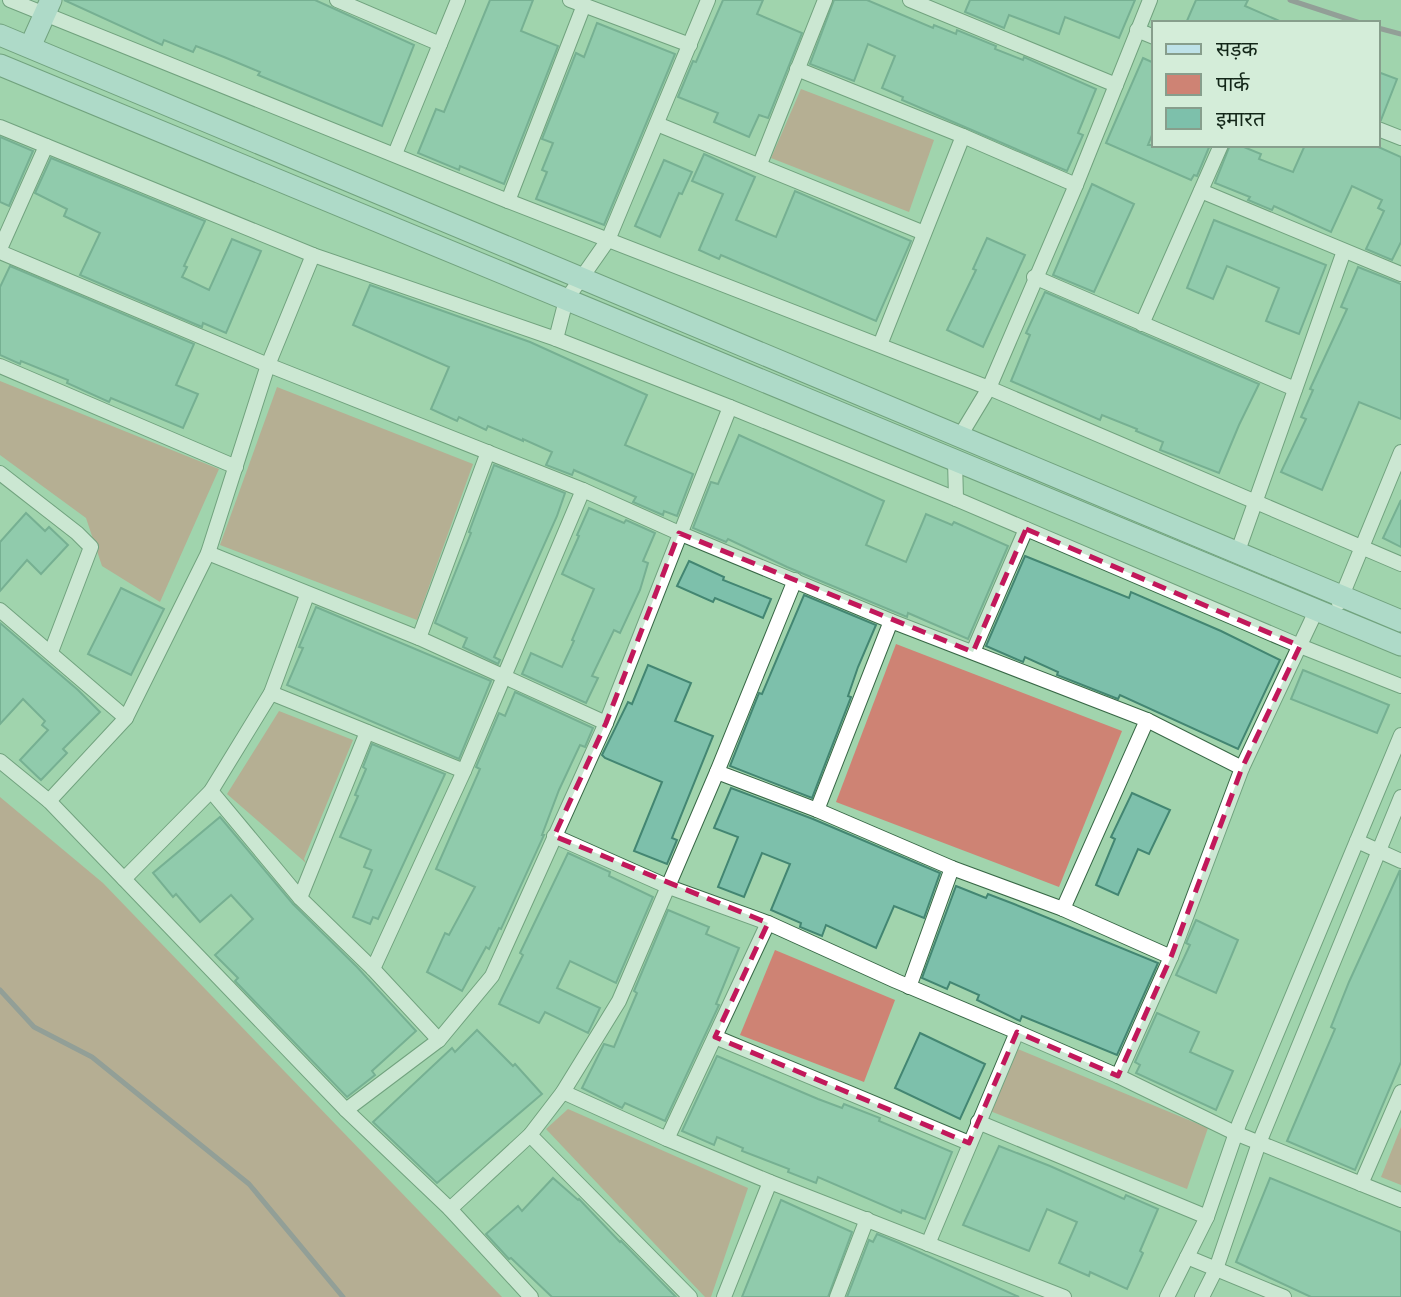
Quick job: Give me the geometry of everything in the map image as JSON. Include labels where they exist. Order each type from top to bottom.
[{"type":"main road","points":[[30,47],[48,7]]},
{"type":"main road","points":[[0,35],[1401,621]]},
{"type":"main road","points":[[0,65],[1401,645]]},
{"type":"main road","points":[[955,460],[960,436]]},
{"type":"street","points":[[9,0],[48,7],[508,201],[989,388],[1401,564]]},
{"type":"street","points":[[337,0],[440,44]]},
{"type":"street","points":[[395,154],[458,0]]},
{"type":"street","points":[[556,339],[566,300],[608,240],[708,0]]},
{"type":"street","points":[[760,164],[825,0]]},
{"type":"street","points":[[910,0],[1116,85]]},
{"type":"street","points":[[960,436],[989,388],[1034,277],[1076,185],[1150,0]]},
{"type":"street","points":[[508,201],[577,3],[690,45]]},
{"type":"street","points":[[1137,30],[1152,36]]},
{"type":"street","points":[[797,69],[1076,185]]},
{"type":"street","points":[[1380,130],[1398,137],[1401,120]]},
{"type":"street","points":[[657,124],[924,233]]},
{"type":"street","points":[[0,127],[313,255],[556,339],[730,407],[1401,686]]},
{"type":"street","points":[[880,345],[963,136]]},
{"type":"street","points":[[46,146],[0,251],[268,365],[583,490],[891,621],[1147,720],[1242,768]]},
{"type":"street","points":[[1142,324],[1220,147]]},
{"type":"street","points":[[1200,191],[1401,274]]},
{"type":"street","points":[[1238,551],[1344,251]]},
{"type":"street","points":[[49,801],[126,718],[208,554],[268,365],[313,255]]},
{"type":"street","points":[[1034,277],[1295,388]]},
{"type":"street","points":[[0,366],[236,467]]},
{"type":"street","points":[[346,1110],[439,1040],[492,976],[606,723],[730,407]]},
{"type":"street","points":[[419,638],[488,452]]},
{"type":"street","points":[[1118,1076],[1171,957],[1242,768],[1300,646],[1324,614],[1342,596],[1401,452]]},
{"type":"street","points":[[955,460],[956,499]]},
{"type":"street","points":[[0,474],[77,533],[91,547],[51,652]]},
{"type":"street","points":[[373,969],[464,771],[583,490]]},
{"type":"street","points":[[973,652],[1026,529]]},
{"type":"street","points":[[208,554],[419,638],[606,723]]},
{"type":"street","points":[[450,1209],[530,1135],[563,1092],[619,1000],[669,887],[795,580]]},
{"type":"street","points":[[124,879],[211,791],[271,694],[307,595]]},
{"type":"street","points":[[0,610],[126,718]]},
{"type":"street","points":[[817,810],[891,621]]},
{"type":"street","points":[[271,694],[464,771]]},
{"type":"street","points":[[1063,909],[1147,720]]},
{"type":"street","points":[[300,898],[367,732]]},
{"type":"street","points":[[1167,1297],[1207,1217],[1235,1133],[1401,735]]},
{"type":"street","points":[[0,761],[49,801],[346,1110],[450,1209],[531,1297]]},
{"type":"street","points":[[717,772],[817,810],[952,868],[1063,909],[1171,957]]},
{"type":"street","points":[[211,791],[300,898],[373,969],[439,1040]]},
{"type":"street","points":[[1202,1297],[1216,1269],[1259,1143],[1401,797]]},
{"type":"street","points":[[554,836],[669,887],[768,923],[909,987],[1118,1076],[1235,1133],[1401,1200]]},
{"type":"street","points":[[1357,841],[1401,861]]},
{"type":"street","points":[[909,987],[952,868]]},
{"type":"street","points":[[667,1139],[768,923]]},
{"type":"street","points":[[928,1244],[1017,1032]]},
{"type":"street","points":[[715,1037],[969,1143]]},
{"type":"street","points":[[563,1092],[770,1182],[1064,1297]]},
{"type":"street","points":[[1361,1184],[1401,1092]]},
{"type":"street","points":[[978,1122],[1207,1217]]},
{"type":"street","points":[[530,1135],[690,1297]]},
{"type":"street","points":[[724,1297],[770,1182]]},
{"type":"street","points":[[836,1297],[867,1219]]},
{"type":"street","points":[[1187,1257],[1284,1297]]},
{"type":"street","points":[[1022,1297],[1028,1282]]},
{"type":"highlighted area","points":[[1026,529],[1300,646],[1242,768],[1171,957],[1118,1076],[1017,1032],[969,1143],[715,1037],[768,923],[554,836],[606,723],[679,533],[973,652]]},
{"type":"green space","points":[[801,89],[934,140],[909,212],[771,158]]},
{"type":"green space","points":[[0,381],[219,469],[160,602],[102,566],[86,518],[0,455]]},
{"type":"green space","points":[[277,387],[473,464],[417,620],[220,545]]},
{"type":"green space","points":[[896,644],[1122,731],[1059,887],[836,802]]},
{"type":"green space","points":[[279,711],[353,740],[304,859],[306,863],[227,794]]},
{"type":"green space","points":[[775,950],[895,1000],[864,1082],[740,1035]]},
{"type":"green space","points":[[1013,1047],[1208,1128],[1187,1189],[990,1111]]},
{"type":"green space","points":[[568,1109],[748,1188],[711,1297],[705,1297],[546,1129]]},
{"type":"green space","points":[[1401,1127],[1401,1185],[1381,1177]]},
{"type":"shaded area","points":[[0,797],[103,883],[502,1297],[0,1297]]},
{"type":"building","points":[[64,0],[315,0],[414,45],[382,126],[258,75],[260,72],[224,57],[196,46],[193,52],[164,40],[162,45]]},
{"type":"building","points":[[490,0],[533,0],[521,31],[558,46],[504,184],[418,153],[436,109],[444,112]]},
{"type":"building","points":[[723,0],[763,0],[757,14],[802,33],[768,118],[759,115],[749,137],[714,122],[718,113],[678,97]]},
{"type":"building","points":[[834,0],[867,0],[933,28],[934,25],[956,34],[957,30],[996,46],[995,49],[1023,60],[1024,57],[1096,89],[1078,133],[1083,135],[1067,171],[902,100],[903,97],[882,88],[895,56],[868,44],[854,81],[810,64]]},
{"type":"building","points":[[970,0],[1135,0],[1119,38],[1065,17],[1059,34],[1009,15],[1004,28],[965,12]]},
{"type":"building","points":[[1196,0],[1248,0],[1245,6],[1279,21],[1187,21]]},
{"type":"building","points":[[597,23],[675,54],[604,225],[536,199],[547,172],[542,170],[553,143],[542,139],[576,53],[584,57]]},
{"type":"building","points":[[1143,58],[1152,62],[1152,135],[1148,145],[1209,147],[1197,176],[1194,175],[1191,180],[1106,143]]},
{"type":"building","points":[[1380,73],[1397,79],[1380,120]]},
{"type":"building","points":[[0,137],[33,151],[9,206],[0,202]]},
{"type":"building","points":[[1229,147],[1244,147],[1261,154],[1259,159],[1293,172],[1304,147],[1378,147],[1401,157],[1401,242],[1392,260],[1366,249],[1384,211],[1378,208],[1382,200],[1352,186],[1331,232],[1274,206],[1272,210],[1248,200],[1250,197],[1215,183]]},
{"type":"building","points":[[704,154],[755,177],[736,220],[776,237],[795,191],[911,241],[876,321],[721,255],[719,259],[699,250],[723,194],[692,181]]},
{"type":"building","points":[[51,158],[205,221],[184,266],[187,267],[182,277],[209,290],[232,239],[261,251],[226,333],[203,323],[202,327],[80,275],[100,233],[64,216],[67,209],[35,193]]},
{"type":"building","points":[[664,160],[692,172],[682,194],[679,193],[660,237],[635,226]]},
{"type":"building","points":[[1092,184],[1134,204],[1094,292],[1053,275]]},
{"type":"building","points":[[1214,220],[1326,265],[1299,334],[1266,321],[1279,288],[1227,266],[1213,299],[1187,288]]},
{"type":"building","points":[[987,238],[1025,255],[983,347],[947,330],[976,270],[973,269]]},
{"type":"building","points":[[10,266],[194,344],[176,385],[198,394],[183,428],[111,398],[109,402],[67,383],[68,380],[0,355],[0,287]]},
{"type":"building","points":[[1358,267],[1401,284],[1401,419],[1359,402],[1322,490],[1281,472],[1306,419],[1301,417],[1313,390],[1310,389],[1347,309],[1341,307]]},
{"type":"building","points":[[370,285],[530,342],[647,395],[625,445],[693,474],[677,516],[664,511],[663,515],[633,502],[636,497],[574,470],[572,475],[546,465],[552,452],[523,439],[488,426],[486,430],[459,417],[457,421],[431,409],[449,367],[353,325]]},
{"type":"building","points":[[1045,292],[1259,384],[1219,473],[1160,450],[1163,442],[1136,431],[1137,429],[1102,415],[1100,420],[1011,381],[1030,335],[1026,333]]},
{"type":"building","points":[[739,435],[884,501],[866,545],[906,562],[926,514],[952,525],[954,522],[1008,546],[968,639],[908,613],[907,617],[787,567],[728,539],[726,542],[693,528],[711,482],[718,484]]},
{"type":"building","points":[[494,465],[565,493],[494,657],[500,660],[498,664],[463,647],[467,638],[435,623],[471,533],[469,532]]},
{"type":"building","points":[[1401,500],[1401,547],[1383,538]]},
{"type":"building","points":[[589,508],[655,533],[643,561],[648,563],[640,590],[620,633],[614,630],[592,676],[598,678],[586,703],[522,674],[531,653],[562,667],[574,641],[572,640],[594,589],[562,574]]},
{"type":"building","points":[[26,513],[45,531],[49,527],[68,545],[41,574],[27,560],[0,591],[0,542]]},
{"type":"building","points":[[1025,556],[1129,598],[1131,592],[1280,660],[1238,749],[1120,695],[1118,699],[1057,675],[1058,672],[1025,657],[1023,662],[986,646]]},
{"type":"building","points":[[689,561],[724,577],[723,580],[771,599],[763,618],[715,598],[713,602],[677,586]]},
{"type":"building","points":[[121,588],[164,609],[131,675],[88,654]]},
{"type":"building","points":[[804,595],[876,625],[858,667],[848,696],[851,697],[812,798],[730,766],[759,693],[762,694]]},
{"type":"building","points":[[316,607],[491,681],[459,759],[287,685],[303,648],[299,647]]},
{"type":"building","points":[[0,623],[100,712],[63,749],[67,753],[41,780],[20,760],[48,730],[42,725],[45,721],[23,699],[0,724]]},
{"type":"building","points":[[648,665],[691,683],[675,721],[713,736],[672,838],[677,840],[667,864],[634,851],[662,782],[602,755],[628,702],[632,704]]},
{"type":"building","points":[[1303,670],[1389,705],[1377,733],[1291,699]]},
{"type":"building","points":[[515,692],[593,728],[585,747],[580,745],[559,790],[544,835],[501,929],[499,928],[489,949],[486,947],[462,991],[427,972],[445,933],[449,935],[475,887],[436,869],[480,769],[476,767],[499,713],[505,716]]},
{"type":"building","points":[[372,744],[445,774],[378,919],[373,917],[370,924],[353,917],[372,870],[364,867],[371,850],[340,837],[358,796],[355,795],[366,769],[363,767]]},
{"type":"building","points":[[731,788],[813,819],[940,873],[924,918],[894,906],[876,948],[826,925],[822,936],[771,910],[790,864],[762,853],[744,897],[718,887],[738,837],[714,828]]},
{"type":"building","points":[[1132,793],[1170,810],[1149,854],[1138,849],[1118,895],[1096,885],[1115,839],[1111,837]]},
{"type":"building","points":[[220,817],[293,904],[357,967],[416,1031],[372,1071],[375,1075],[347,1097],[235,981],[238,978],[215,955],[253,919],[231,895],[200,922],[176,894],[173,897],[153,873]]},
{"type":"building","points":[[568,853],[610,872],[609,876],[653,897],[616,983],[570,961],[557,988],[600,1008],[588,1033],[545,1012],[539,1023],[499,1004]]},
{"type":"building","points":[[1400,870],[1401,1062],[1355,1170],[1287,1141],[1335,1029],[1331,1027],[1349,982]]},
{"type":"building","points":[[956,886],[986,898],[988,894],[1158,963],[1117,1055],[1022,1016],[1020,1021],[977,1000],[979,995],[950,982],[947,989],[922,978]]},
{"type":"building","points":[[668,910],[709,927],[706,934],[739,948],[716,1004],[719,1005],[665,1121],[625,1103],[622,1108],[582,1088],[604,1044],[614,1047]]},
{"type":"building","points":[[1196,920],[1238,940],[1216,993],[1176,975],[1190,945],[1186,943]]},
{"type":"building","points":[[1157,1013],[1199,1032],[1190,1052],[1233,1071],[1216,1110],[1136,1073],[1140,1065],[1135,1062]]},
{"type":"building","points":[[477,1030],[513,1066],[515,1064],[542,1094],[437,1183],[373,1122],[452,1048],[455,1052]]},
{"type":"building","points":[[920,1033],[985,1064],[960,1119],[895,1088]]},
{"type":"building","points":[[717,1056],[818,1099],[842,1108],[844,1104],[880,1118],[879,1121],[952,1152],[925,1219],[902,1210],[901,1213],[818,1177],[816,1183],[788,1172],[789,1169],[742,1151],[743,1148],[717,1137],[714,1145],[682,1131]]},
{"type":"building","points":[[999,1146],[1124,1199],[1126,1195],[1158,1209],[1127,1289],[1090,1272],[1089,1276],[1059,1263],[1077,1222],[1047,1209],[1029,1251],[963,1225]]},
{"type":"building","points":[[553,1178],[579,1199],[676,1297],[552,1297],[509,1259],[486,1234],[518,1206],[522,1211]]},
{"type":"building","points":[[1270,1178],[1401,1232],[1401,1297],[1311,1297],[1236,1262]]},
{"type":"building","points":[[781,1200],[852,1232],[828,1297],[742,1297]]},
{"type":"building","points":[[877,1234],[1019,1297],[847,1297],[869,1240],[873,1242]]},
{"type":"waterway","points":[[1290,0],[1354,21]]},
{"type":"waterway","points":[[1380,29],[1401,34]]},
{"type":"waterway","points":[[0,990],[34,1027],[92,1057],[249,1184],[343,1297]]}]
